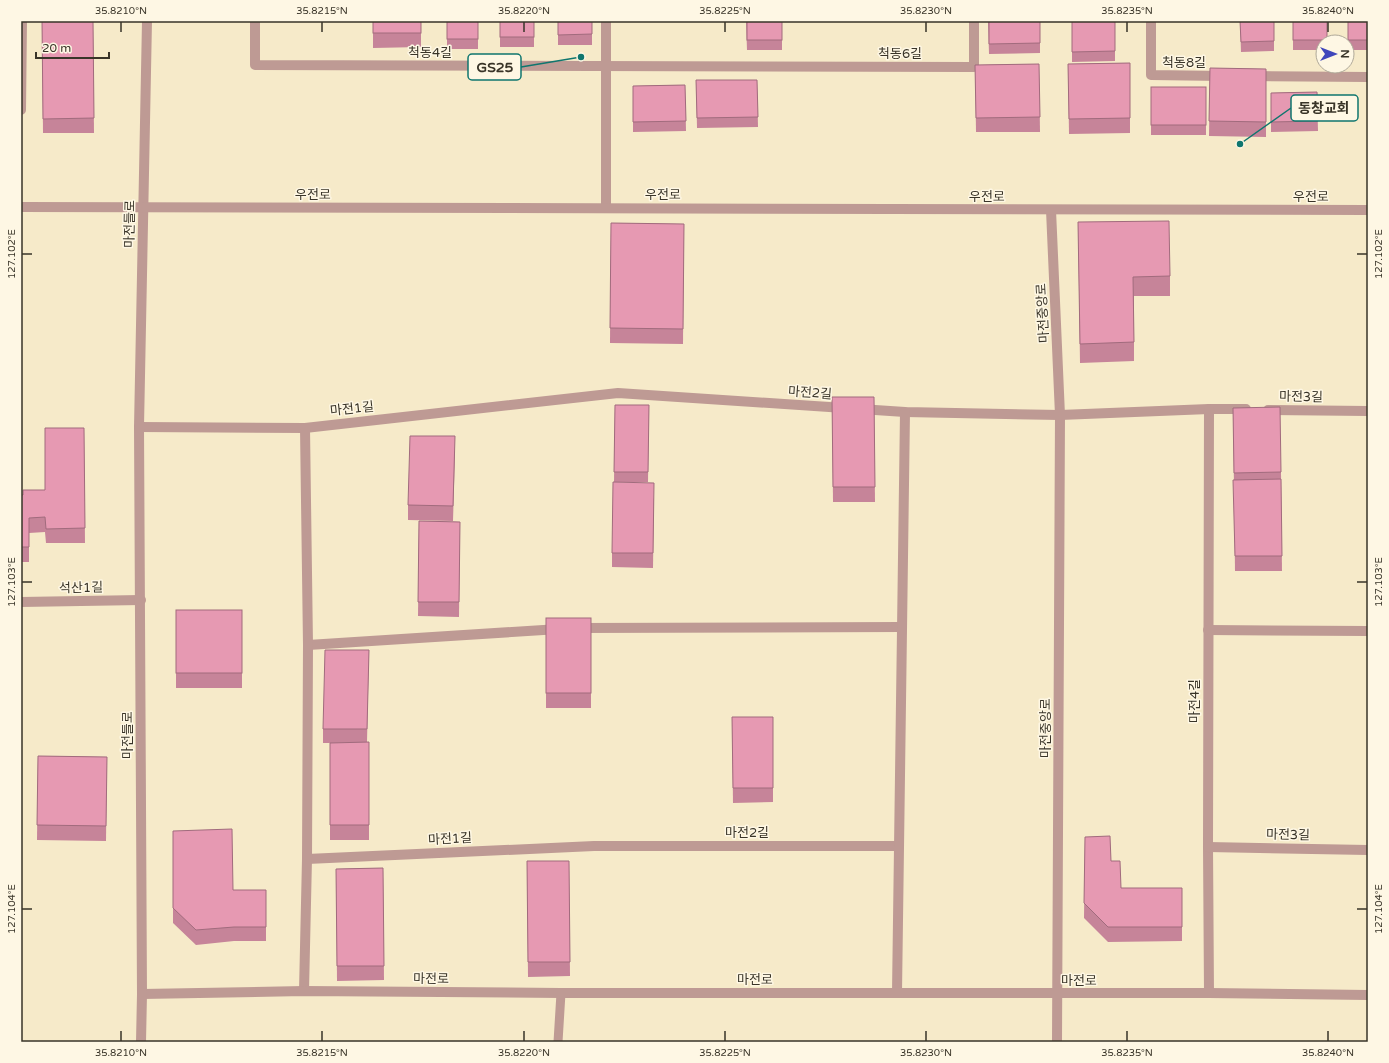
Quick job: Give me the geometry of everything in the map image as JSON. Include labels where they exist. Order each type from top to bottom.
[{"type":"street","points":[[21,110],[22,21]]},
{"type":"street","name":"마전들로","points":[[141,1042],[141,600],[139,427],[147,21]]},
{"type":"street","name":"척동4길","points":[[255,21],[255,65],[780,66]]},
{"type":"street","points":[[606,21],[606,208]]},
{"type":"street","name":"척동6길","points":[[780,66],[974,67],[974,21]]},
{"type":"street","name":"척동8길","points":[[1151,21],[1151,75],[1228,76]]},
{"type":"street","points":[[1244,76],[1368,77]]},
{"type":"street","name":"우전로","points":[[21,207],[1368,210]]},
{"type":"street","name":"마전중앙로","points":[[1051,210],[1060,415],[1057,1042]]},
{"type":"street","name":"마전2길","points":[[618,393],[905,412]]},
{"type":"street","name":"마전1길","points":[[305,428],[618,393]]},
{"type":"street","points":[[897,993],[905,412],[1060,415],[1209,409]]},
{"type":"street","name":"마전3길","points":[[1209,409],[1368,411]]},
{"type":"street","name":"마전4길","points":[[1209,409],[1209,993]]},
{"type":"street","points":[[139,427],[305,428],[308,645],[307,859],[304,991]]},
{"type":"street","name":"석산1길","points":[[21,602],[141,600]]},
{"type":"street","points":[[308,645],[593,627],[901,627]]},
{"type":"street","points":[[1208,630],[1368,631]]},
{"type":"street","name":"마전2길","points":[[594,846],[899,846]]},
{"type":"street","name":"마전1길","points":[[307,859],[594,846]]},
{"type":"street","name":"마전3길","points":[[1208,847],[1368,850]]},
{"type":"street","name":"마전로","points":[[142,994],[304,991],[560,993],[1209,993],[1368,995]]},
{"type":"lane","points":[[558,1042],[560,993]]},
{"type":"building","points":[[42,21],[93,21],[94,118],[43,119]]},
{"type":"building","points":[[373,21],[421,21],[421,33],[373,33]]},
{"type":"building","points":[[447,21],[478,21],[478,39],[447,39]]},
{"type":"building","points":[[500,21],[534,21],[534,37],[500,37]]},
{"type":"building","points":[[558,21],[592,21],[592,34],[558,35]]},
{"type":"building","points":[[747,21],[782,21],[782,40],[747,40]]},
{"type":"building","points":[[989,21],[1040,21],[1040,43],[989,44]]},
{"type":"building","points":[[1072,21],[1115,21],[1115,51],[1072,52]]},
{"type":"building","points":[[1240,21],[1274,21],[1274,41],[1241,42]]},
{"type":"building","points":[[1293,21],[1327,21],[1327,34],[1315,34],[1315,40],[1293,40]]},
{"type":"building","points":[[1348,21],[1368,21],[1368,40],[1355,40],[1355,34],[1348,34]]},
{"type":"building","points":[[1130,63],[1130,118],[1069,119],[1068,64]]},
{"type":"building","points":[[1039,64],[1040,117],[976,118],[975,65]]},
{"type":"building","points":[[1210,68],[1266,69],[1266,122],[1209,121]]},
{"type":"building","points":[[696,80],[757,80],[758,117],[697,118]]},
{"type":"building","points":[[685,85],[686,121],[633,122],[633,86]]},
{"type":"building","points":[[1151,87],[1206,87],[1206,125],[1151,125]]},
{"type":"building","points":[[1317,92],[1318,121],[1271,122],[1271,93]]},
{"type":"building","points":[[1169,221],[1170,276],[1133,277],[1134,342],[1080,344],[1078,222]]},
{"type":"building","points":[[611,223],[684,224],[683,329],[610,328]]},
{"type":"building","points":[[832,397],[874,397],[875,487],[833,487]]},
{"type":"building","points":[[615,405],[649,405],[648,472],[614,472]]},
{"type":"building","points":[[1280,407],[1281,472],[1234,473],[1233,408]]},
{"type":"building","points":[[45,428],[84,428],[85,528],[46,529],[45,517],[29,518],[29,547],[21,547],[21,495],[23,495],[23,490],[45,490]]},
{"type":"building","points":[[410,436],[455,436],[453,506],[408,505]]},
{"type":"building","points":[[1281,479],[1282,556],[1235,556],[1233,480]]},
{"type":"building","points":[[613,482],[654,483],[653,553],[612,553]]},
{"type":"building","points":[[419,521],[460,522],[459,602],[418,602]]},
{"type":"building","points":[[176,610],[242,610],[242,673],[176,673]]},
{"type":"building","points":[[546,618],[591,618],[591,693],[546,693]]},
{"type":"building","points":[[325,650],[369,650],[367,729],[323,729]]},
{"type":"building","points":[[732,717],[773,717],[773,788],[733,788]]},
{"type":"building","points":[[369,742],[369,825],[330,825],[330,743]]},
{"type":"building","points":[[38,756],[107,757],[106,826],[37,825]]},
{"type":"building","points":[[232,829],[233,890],[266,890],[266,927],[234,927],[196,930],[173,908],[173,831]]},
{"type":"building","points":[[1110,836],[1111,861],[1120,861],[1121,888],[1182,888],[1182,927],[1108,927],[1084,903],[1085,837]]},
{"type":"building","points":[[527,861],[569,861],[570,962],[528,962]]},
{"type":"building","points":[[383,868],[384,966],[337,966],[336,869]]},
{"type":"place","name":"GS25","points":[[581,57]]},
{"type":"place","name":"동창교회","points":[[1240,144]]}]
